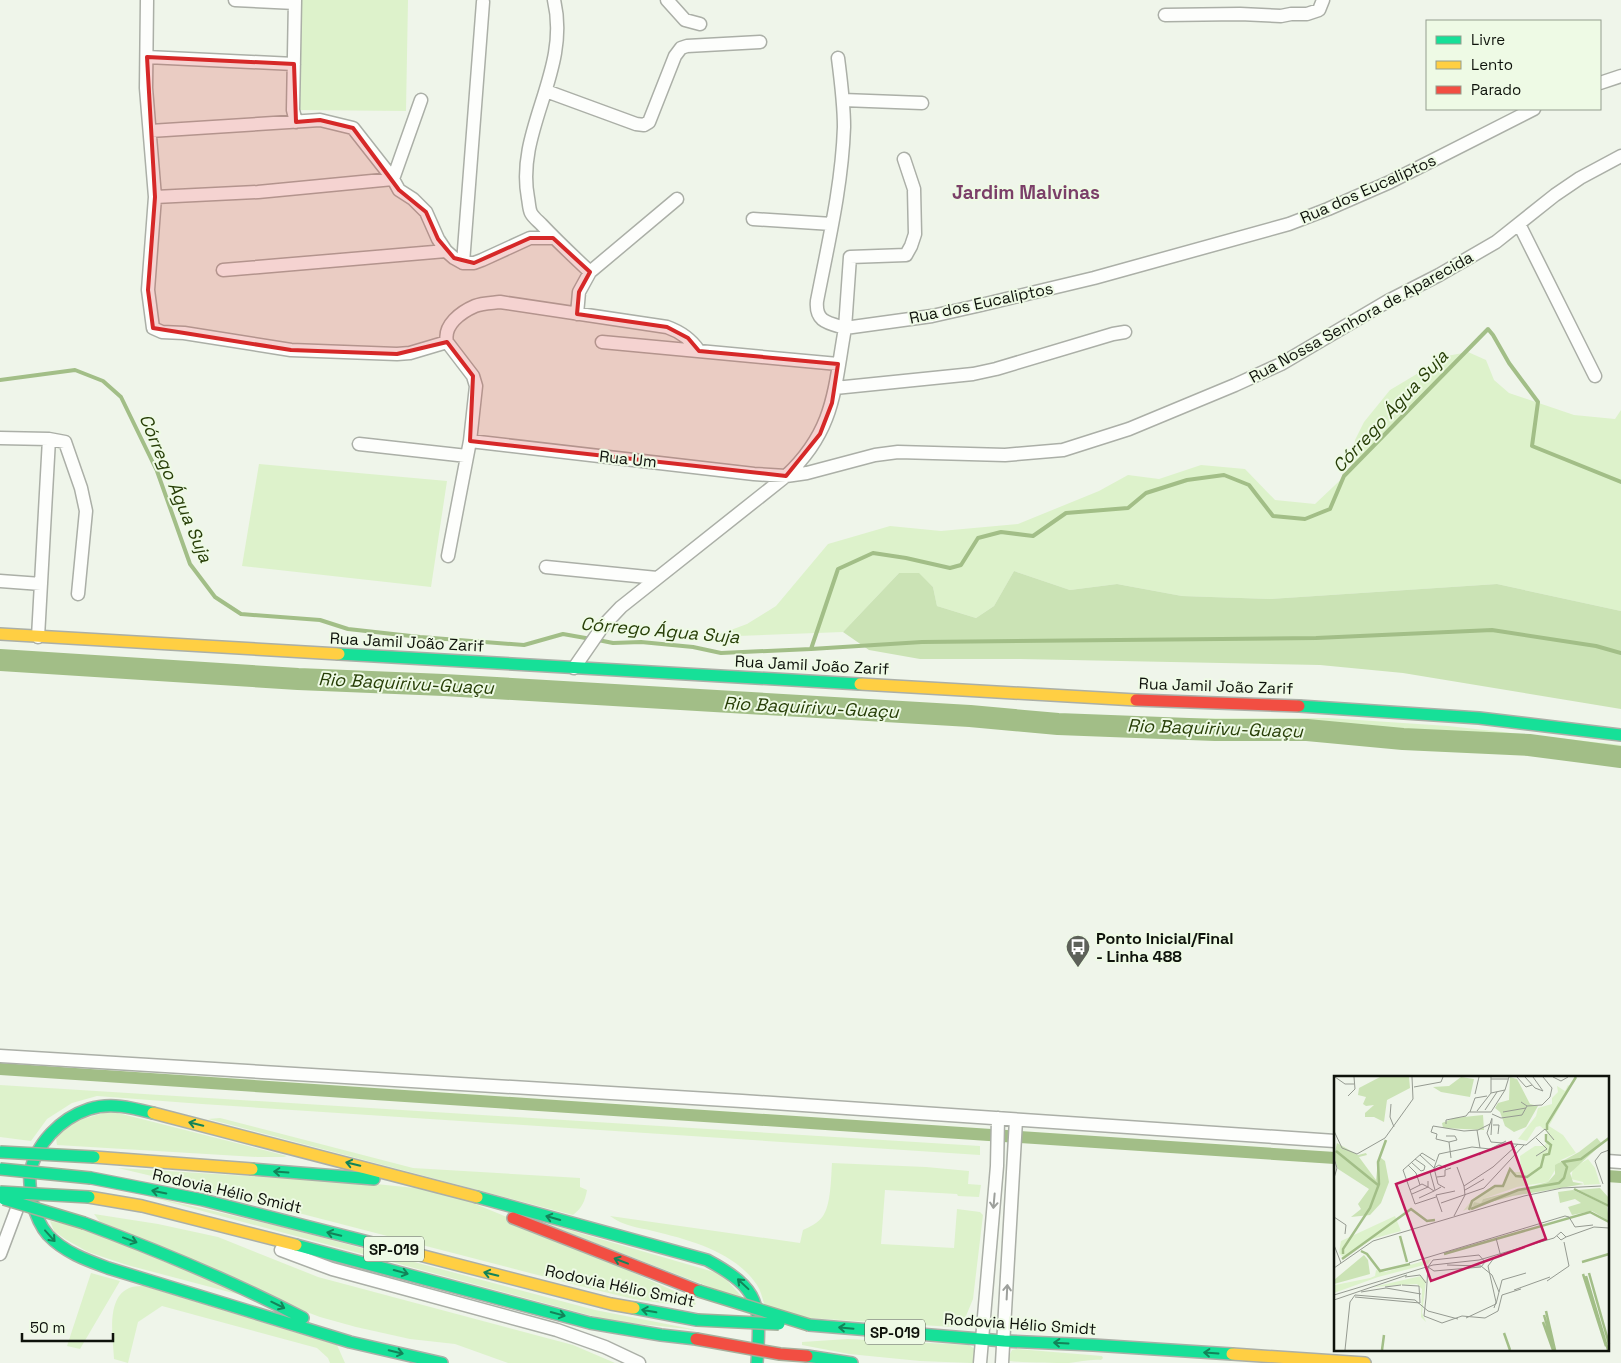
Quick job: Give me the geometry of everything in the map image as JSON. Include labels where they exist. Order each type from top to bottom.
[{"type":"main road","name":"Rua Jamil João Zarif","points":[[0,634],[1089,697],[1315,706],[1460,716],[1621,735]]},
{"type":"main road","points":[[442,1363],[350,1342],[108,1268],[83,1259],[64,1249],[50,1238],[38,1221],[33,1202],[30,1174],[43,1144],[54,1129],[70,1118],[97,1108],[117,1106],[175,1118],[434,1184],[707,1260],[731,1273],[742,1282],[750,1290],[756,1302],[759,1325],[757,1363]]},
{"type":"main road","points":[[0,1152],[94,1157],[434,1184],[557,1236],[699,1292],[809,1325]]},
{"type":"main road","name":"Rodovia Hélio Smidt","points":[[0,1169],[91,1178],[203,1200],[611,1304],[697,1320],[809,1325],[1004,1341],[1365,1363]]},
{"type":"main road","name":"Rodovia Hélio Smidt","points":[[0,1192],[89,1197],[142,1206],[590,1323],[780,1354],[852,1363]]},
{"type":"main road","points":[[0,1197],[84,1223],[160,1251],[237,1285],[350,1342]]},
{"type":"street","points":[[148,0],[146,88],[155,197],[148,290],[153,328],[162,332],[184,333],[291,350],[397,354],[410,353],[447,342]]},
{"type":"street","points":[[234,0],[295,1],[293,110],[296,122]]},
{"type":"street","points":[[554,0],[557,42],[554,62],[530,139],[525,182],[531,214],[553,238],[590,272]]},
{"type":"street","points":[[667,0],[685,20],[700,24]]},
{"type":"street","points":[[1165,15],[1240,14],[1281,16],[1307,14],[1319,10],[1323,0]]},
{"type":"street","points":[[463,263],[482,2]]},
{"type":"street","points":[[546,91],[636,124],[644,125],[649,122],[675,56],[681,48],[687,46],[760,42]]},
{"type":"street","points":[[147,57],[294,64]]},
{"type":"street","points":[[838,58],[843,100],[842,162],[816,312],[820,318],[845,328]]},
{"type":"street","points":[[1601,83],[1621,76]]},
{"type":"street","points":[[393,179],[421,100]]},
{"type":"street","points":[[843,100],[922,103]]},
{"type":"street","name":"Rua dos Eucaliptos","points":[[845,328],[932,316],[981,305],[1094,278],[1289,224],[1390,182],[1532,110]]},
{"type":"street","points":[[150,131],[320,120],[353,128],[393,179],[399,190],[426,212],[438,239],[446,251],[463,263],[474,263],[530,238],[553,238]]},
{"type":"street","name":"Rua Nossa Senhora de Aparecida","points":[[786,476],[808,473],[875,455],[898,452],[1005,455],[1063,450],[1129,429],[1236,385],[1281,364],[1388,301],[1456,266],[1496,242],[1555,195],[1580,178],[1621,156]]},
{"type":"street","points":[[574,668],[603,626],[621,607],[786,476],[800,463],[820,434],[832,403],[835,388],[845,328],[850,258],[906,255],[915,234],[914,189],[904,158]]},
{"type":"street","points":[[155,197],[258,192],[393,179]]},
{"type":"street","points":[[577,314],[579,292],[590,272],[678,199]]},
{"type":"street","points":[[753,219],[832,224]]},
{"type":"street","points":[[1519,224],[1596,376]]},
{"type":"street","points":[[223,270],[446,251]]},
{"type":"street","points":[[448,556],[470,441],[476,386],[473,376],[447,342],[448,328],[452,322],[476,305],[500,302],[667,327],[680,332],[688,338],[699,351]]},
{"type":"street","points":[[835,388],[972,374],[996,369],[1125,332]]},
{"type":"street","points":[[602,342],[838,364]]},
{"type":"street","points":[[0,438],[49,439],[65,442],[81,488],[86,511],[78,594]]},
{"type":"street","points":[[38,637],[49,439]]},
{"type":"street","name":"Rua Um","points":[[470,441],[754,474],[786,476]]},
{"type":"street","points":[[359,444],[467,456]]},
{"type":"street","points":[[546,567],[656,578]]},
{"type":"street","points":[[0,581],[41,584]]},
{"type":"street","points":[[0,1056],[733,1100],[998,1125],[1334,1141]]},
{"type":"street","points":[[980,1363],[998,1125]]},
{"type":"street","points":[[1002,1363],[1016,1125]]},
{"type":"street","points":[[1608,1161],[1621,1162]]},
{"type":"street","points":[[0,1254],[30,1174]]},
{"type":"street","points":[[236,1229],[288,1253],[332,1268],[557,1330],[605,1347],[639,1363]]},
{"type":"highlighted area","points":[[147,57],[294,64],[296,122],[320,120],[353,128],[399,190],[426,212],[438,239],[454,258],[474,263],[530,238],[553,238],[590,272],[579,292],[577,314],[667,327],[688,338],[699,351],[838,364],[832,403],[820,434],[786,476],[470,441],[473,376],[447,342],[397,354],[291,350],[153,328],[148,290],[155,197]]},
{"type":"green space","points":[[295,0],[408,0],[406,111],[293,110]]},
{"type":"green space","points":[[1468,352],[1486,360],[1494,380],[1509,393],[1574,415],[1615,419],[1621,410],[1621,611],[1497,584],[1270,599],[1182,596],[1117,584],[1070,590],[1014,571],[994,606],[976,618],[937,606],[933,587],[919,574],[899,573],[843,632],[712,637],[747,624],[776,606],[828,544],[890,526],[941,531],[1018,524],[1099,491],[1128,475],[1159,479],[1201,465],[1245,469],[1275,500],[1315,504],[1351,470],[1355,440],[1364,422],[1390,390],[1447,356]]},
{"type":"green space","points":[[259,464],[447,481],[431,587],[242,566]]},
{"type":"green space","points":[[1014,571],[1070,590],[1117,584],[1182,596],[1270,599],[1497,584],[1621,611],[1621,709],[1403,673],[1320,665],[920,659],[869,650],[843,632],[899,573],[919,573],[933,587],[937,606],[976,618],[994,606]]},
{"type":"green space","points":[[1145,718],[1328,718],[1448,726],[1621,745],[1621,754],[1532,742],[1389,732],[1372,727],[1312,723],[1293,727],[1284,723],[1262,722],[1248,725],[1200,727],[1148,724],[1145,723]]},
{"type":"green space","points":[[0,1085],[980,1146],[980,1155],[97,1096],[72,1103],[47,1119],[31,1141],[0,1137]]},
{"type":"green space","points":[[110,1111],[287,1156],[258,1157],[57,1145],[56,1138],[69,1123]]},
{"type":"green space","points":[[220,1118],[413,1168],[580,1178],[580,1187],[587,1190],[583,1204],[573,1215],[208,1119]]},
{"type":"green space","points":[[832,1163],[969,1171],[968,1184],[981,1185],[979,1197],[885,1190],[881,1244],[954,1248],[957,1209],[980,1212],[983,1215],[973,1299],[966,1316],[953,1327],[809,1318],[765,1307],[757,1285],[737,1264],[724,1256],[696,1243],[625,1224],[610,1216],[800,1243],[803,1230],[819,1221],[826,1211]]},
{"type":"green space","points":[[118,1168],[376,1184],[415,1188],[463,1199],[529,1226],[692,1299],[696,1304],[691,1307],[633,1299]]},
{"type":"green space","points":[[132,1192],[286,1228],[595,1310],[697,1330],[611,1321]]},
{"type":"green space","points":[[94,1214],[158,1224],[218,1237],[318,1277],[573,1345],[615,1363],[508,1363],[455,1344],[410,1339],[320,1317],[283,1303],[100,1222]]},
{"type":"green space","points":[[50,1221],[83,1228],[252,1298],[127,1265],[88,1252],[54,1231]]},
{"type":"green space","points":[[538,1221],[721,1274],[746,1301]]},
{"type":"green space","points":[[91,1273],[120,1281],[80,1349],[67,1346]]},
{"type":"green space","points":[[136,1286],[144,1286],[337,1345],[345,1363],[330,1363],[328,1358],[317,1348],[162,1306],[138,1322],[128,1363],[114,1359],[112,1329],[114,1307],[123,1291]]},
{"type":"green space","points":[[848,1339],[969,1345],[976,1350],[976,1360],[972,1363],[920,1361],[849,1354],[802,1345],[802,1342]]},
{"type":"green space","points":[[1012,1350],[1102,1356],[1103,1358],[1101,1360],[1069,1363],[1010,1361],[1008,1358]]},
{"type":"waterway","name":"Córrego Água Suja","points":[[598,640],[613,643],[641,642],[693,647],[721,653],[811,649],[838,569],[873,553],[950,568],[961,565],[978,538],[1001,532],[1033,536],[1066,513],[1128,508],[1146,493],[1187,480],[1224,475],[1249,485],[1273,516],[1305,519],[1330,509],[1344,476],[1488,329],[1509,363],[1538,402],[1532,446],[1621,482]]},
{"type":"waterway","name":"Córrego Água Suja","points":[[0,380],[75,370],[103,381],[121,397],[157,471],[190,564],[215,597],[241,614],[320,620],[348,629],[420,637],[524,645],[563,634],[591,639]]},
{"type":"waterway","points":[[811,649],[922,642],[1316,638],[1492,630],[1596,646],[1621,653]]},
{"type":"waterway","name":"Rio Baquirivu-Guaçu","points":[[0,660],[298,679],[444,685],[970,716],[1058,724],[1215,730],[1307,730],[1403,739],[1529,745],[1621,757]]},
{"type":"waterway","points":[[0,1069],[1334,1158]]},
{"type":"waterway","points":[[1608,1176],[1621,1177]]},
{"type":"traffic: fast","points":[[339,654],[860,684]]},
{"type":"traffic: fast","points":[[1299,706],[1479,718],[1621,735]]},
{"type":"traffic: fast","points":[[153,1113],[114,1106],[89,1109],[59,1126],[43,1143],[33,1163],[30,1174],[30,1188],[38,1219],[54,1241],[76,1255],[108,1268],[350,1342],[442,1363]]},
{"type":"traffic: fast","points":[[0,1152],[94,1157]]},
{"type":"traffic: fast","points":[[0,1169],[91,1178]]},
{"type":"traffic: fast","points":[[252,1169],[374,1179]]},
{"type":"traffic: fast","points":[[91,1178],[203,1200],[408,1252]]},
{"type":"traffic: fast","points":[[0,1192],[89,1197]]},
{"type":"traffic: fast","points":[[477,1197],[707,1260],[725,1270],[748,1290],[754,1301],[758,1327],[757,1363]]},
{"type":"traffic: fast","points":[[4,1199],[84,1223]]},
{"type":"traffic: fast","points":[[84,1223],[195,1267],[303,1318]]},
{"type":"traffic: fast","points":[[296,1245],[590,1323],[696,1339]]},
{"type":"traffic: fast","points":[[699,1291],[809,1325]]},
{"type":"traffic: fast","points":[[634,1308],[697,1320]]},
{"type":"traffic: fast","points":[[697,1320],[779,1324]]},
{"type":"traffic: fast","points":[[809,1325],[1004,1341],[1232,1354]]},
{"type":"traffic: fast","points":[[807,1356],[852,1363]]},
{"type":"traffic: slow","points":[[0,634],[339,654]]},
{"type":"traffic: slow","points":[[860,684],[1136,700]]},
{"type":"traffic: slow","points":[[153,1113],[477,1197]]},
{"type":"traffic: slow","points":[[94,1157],[252,1169]]},
{"type":"traffic: slow","points":[[89,1197],[142,1206],[296,1245]]},
{"type":"traffic: slow","points":[[408,1252],[611,1304],[634,1308]]},
{"type":"traffic: slow","points":[[1232,1354],[1365,1363]]},
{"type":"traffic: jam","points":[[1136,700],[1299,706]]},
{"type":"traffic: jam","points":[[513,1218],[699,1291]]},
{"type":"traffic: jam","points":[[696,1339],[780,1354],[807,1356]]},
{"type":"place","name":"Ponto Inicial/Final - Linha 488","points":[[1078,968]]},
{"type":"district","name":"Jardim Malvinas","points":[[1026,192]]}]
